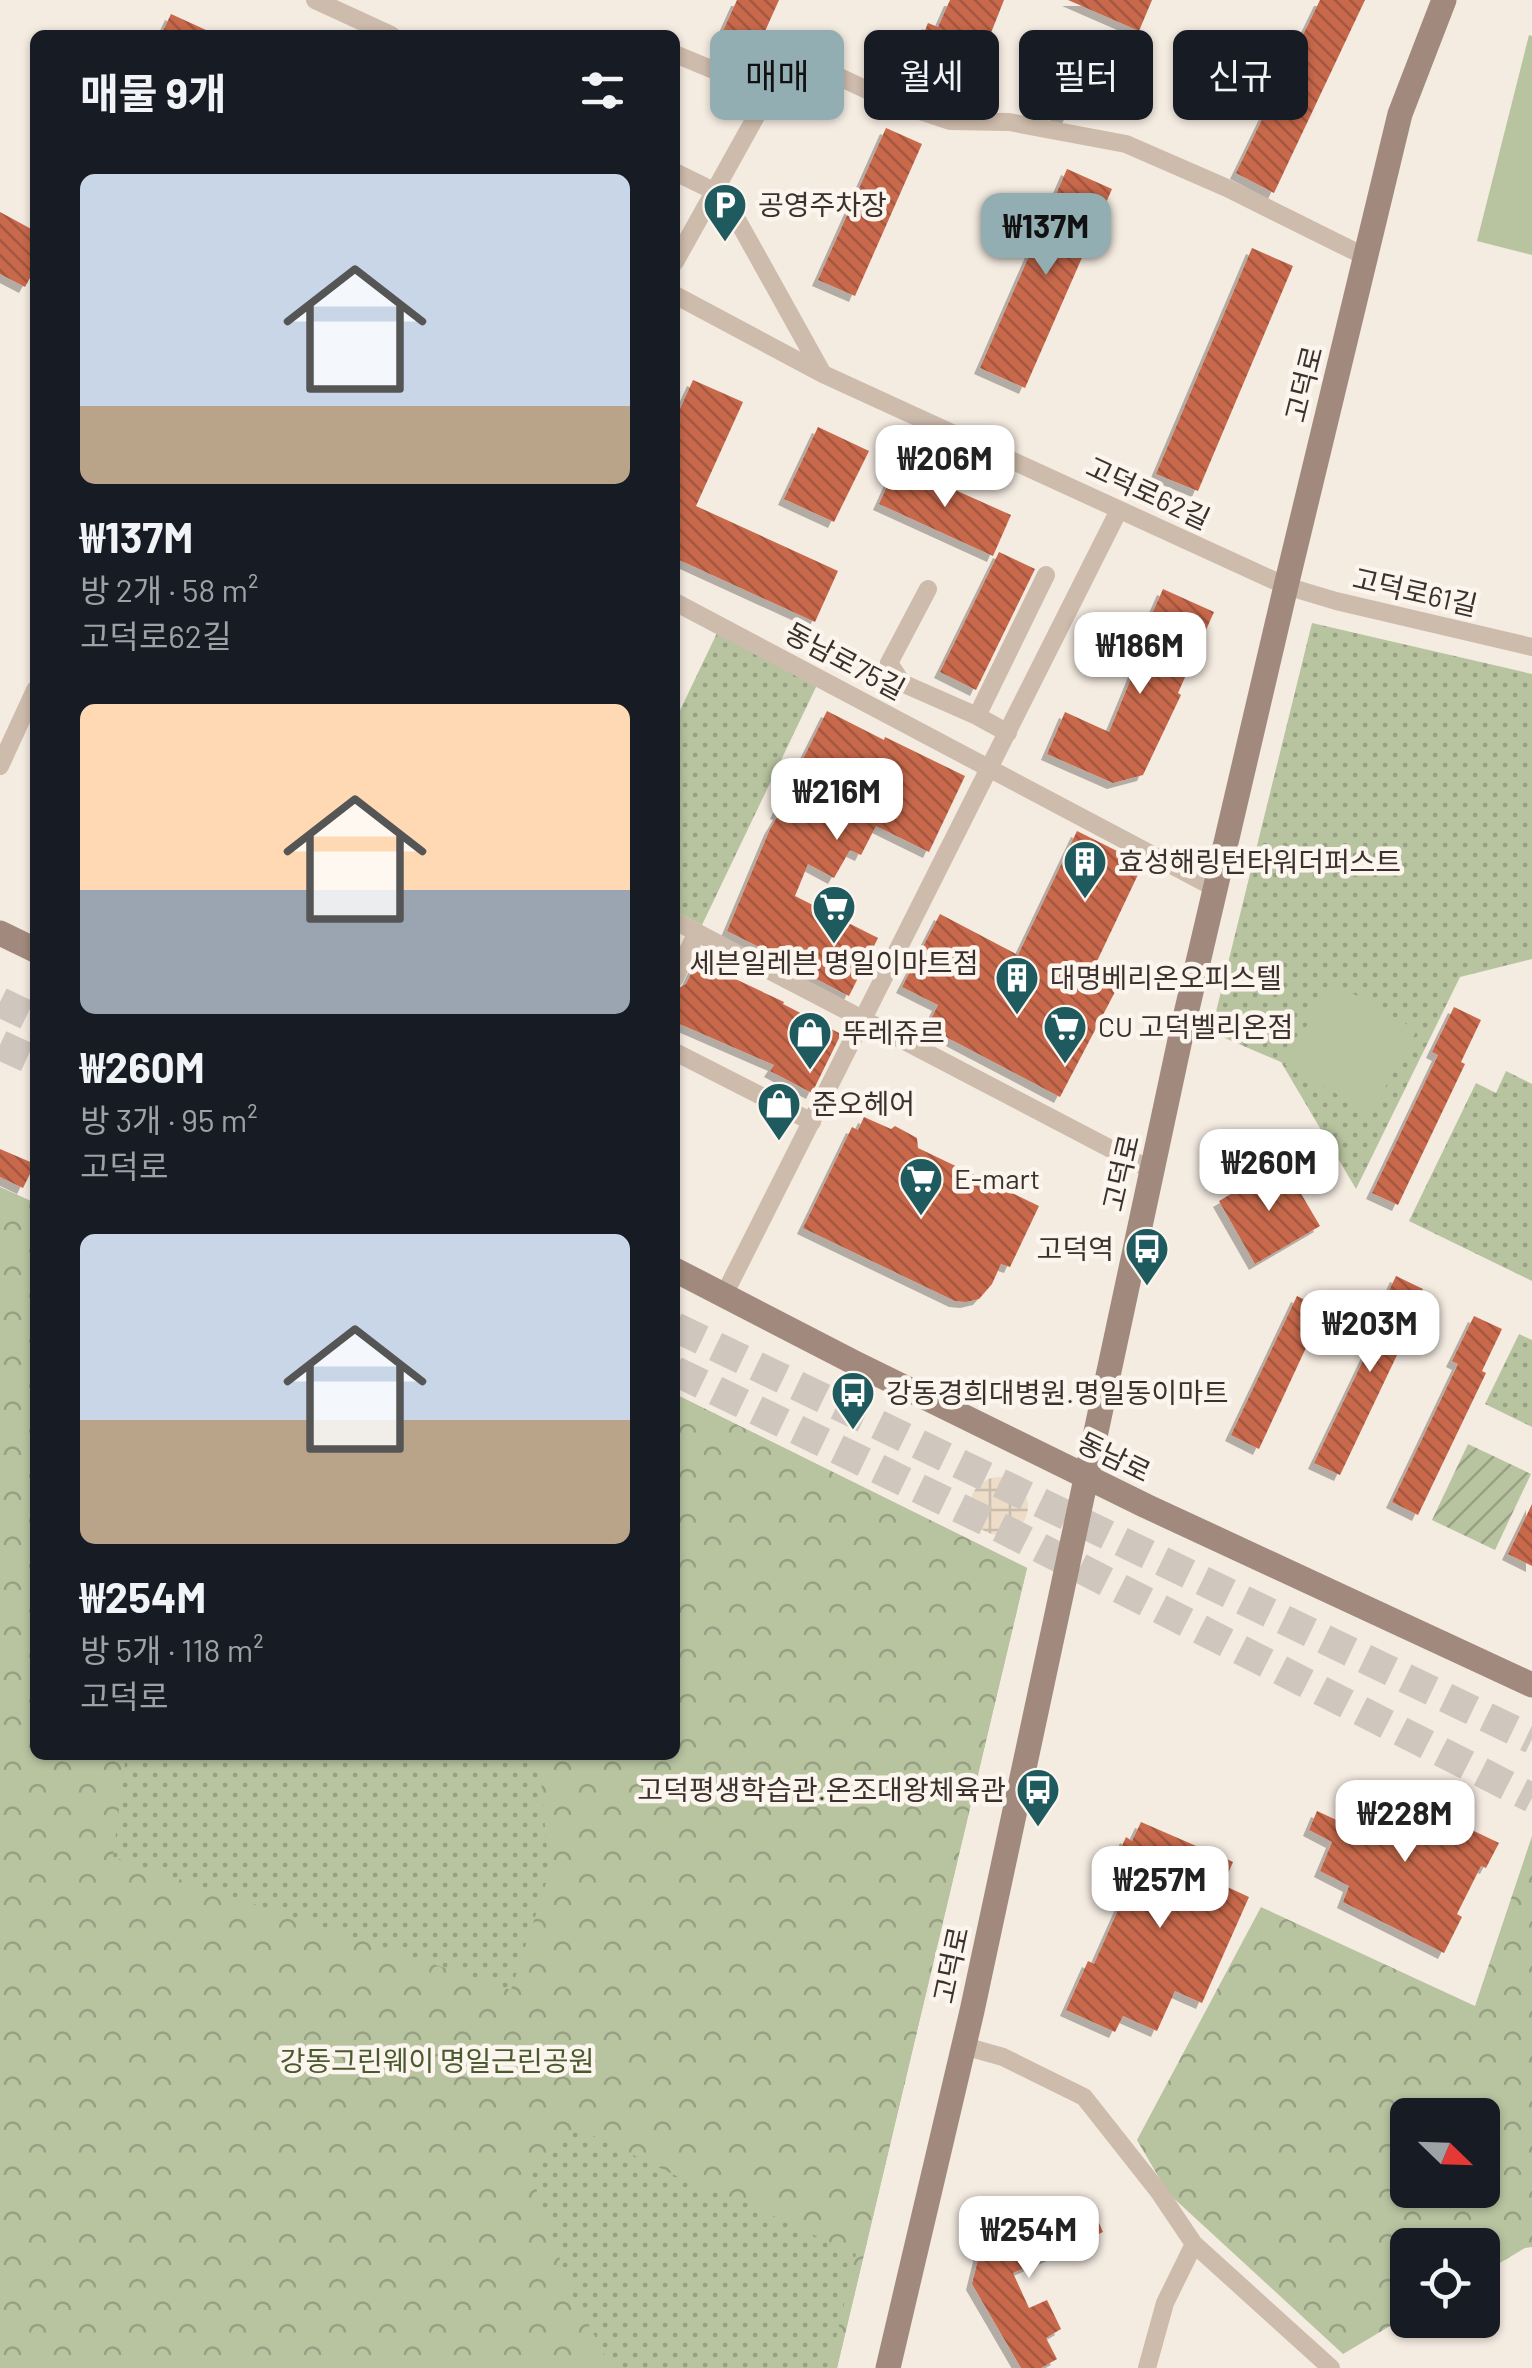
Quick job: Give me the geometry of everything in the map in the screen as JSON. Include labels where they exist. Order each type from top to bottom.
[{"type":"main road","name":"고덕로","points":[[888,2368],[964,2046],[1153,1171],[1286,586],[1400,114],[1444,0]]},
{"type":"main road","points":[[0,932],[30,947]]},
{"type":"main road","name":"동남로","points":[[680,1273],[1086,1476],[1532,1686]]},
{"type":"street","points":[[315,0],[361,29]]},
{"type":"street","points":[[680,56],[710,69]]},
{"type":"street","points":[[844,79],[893,102],[950,121],[1009,122],[1126,144],[1227,188],[1366,257]]},
{"type":"street","points":[[680,253],[754,120]]},
{"type":"street","points":[[680,175],[724,196],[823,374]]},
{"type":"street","name":"고덕로62길","points":[[680,298],[823,374],[1286,586]]},
{"type":"street","points":[[724,1295],[1119,510]]},
{"type":"street","points":[[977,716],[1046,575]]},
{"type":"street","name":"고덕로61길","points":[[1286,586],[1336,602],[1532,647]]},
{"type":"street","points":[[928,589],[888,663],[902,683],[1008,734]]},
{"type":"street","name":"동남로75길","points":[[680,605],[1216,888]]},
{"type":"street","points":[[0,766],[30,714]]},
{"type":"street","points":[[680,924],[1153,1171]]},
{"type":"street","points":[[680,968],[697,932]]},
{"type":"street","points":[[680,1055],[812,1122]]},
{"type":"street","points":[[964,2046],[1002,2056],[1084,2097],[1194,2244],[1331,2368]]},
{"type":"street","points":[[1147,2368],[1165,2303],[1194,2244]]},
{"type":"green space","points":[[1529,35],[1532,36],[1532,255],[1477,241]]},
{"type":"green space","points":[[1312,623],[1532,674],[1532,959],[1460,977],[1356,1189],[1281,1062],[1211,1032]]},
{"type":"green space","points":[[717,633],[817,685],[702,925],[680,914],[680,711]]},
{"type":"green space","points":[[1331,981],[1417,1030],[1371,1113],[1285,1065]]},
{"type":"green space","points":[[1506,1071],[1532,1084],[1532,1281],[1409,1221],[1476,1083],[1496,1093]]},
{"type":"green space","name":"강동그린웨이 명일근린공원","points":[[0,1187],[30,1201],[30,1760],[680,1760],[680,1396],[1027,1568],[837,2368],[0,2368]]},
{"type":"green space","name":"강동그린웨이 명일근린공원","points":[[0,1187],[30,1201],[30,1760],[125,1760],[113,1857],[511,1990],[549,1874],[539,1760],[680,1760],[680,1396],[1027,1568],[837,2368],[829,2368],[856,2254],[751,2204],[689,2182],[577,2128],[530,2170],[571,2292],[612,2368],[0,2368]]},
{"type":"green space","points":[[1519,1334],[1532,1340],[1532,1427],[1485,1404]]},
{"type":"green space","points":[[1468,1444],[1531,1474],[1495,1550],[1432,1520]]},
{"type":"green space","points":[[1532,1836],[1532,2247],[1500,2263],[1500,2228],[1390,2228],[1390,2326],[1343,2354],[1168,2193],[1137,2140],[1261,1907],[1475,2006]]},
{"type":"shaded area","points":[[999,1477],[1019,1486],[1028,1506],[1019,1526],[999,1535],[979,1526],[970,1506],[979,1486]]},
{"type":"building","points":[[737,0],[779,0],[766,30],[723,30]]},
{"type":"building","points":[[950,0],[1004,0],[992,30],[925,30],[928,23],[938,27]]},
{"type":"building","points":[[1068,0],[1152,0],[1137,30]]},
{"type":"building","points":[[1320,0],[1365,0],[1274,193],[1236,173],[1262,120],[1308,120],[1305,30]]},
{"type":"building","points":[[171,14],[206,30],[163,30]]},
{"type":"building","points":[[886,128],[922,144],[855,296],[818,280]]},
{"type":"building","points":[[1067,169],[1112,189],[1025,388],[980,368]]},
{"type":"building","points":[[0,212],[30,228],[30,278],[25,287],[0,274]]},
{"type":"building","points":[[1252,248],[1293,266],[1198,491],[1156,474]]},
{"type":"building","points":[[693,380],[743,402],[696,506],[838,571],[815,622],[680,560],[680,409]]},
{"type":"building","points":[[818,427],[869,451],[834,522],[784,499]]},
{"type":"building","points":[[897,464],[1011,515],[993,556],[879,504]]},
{"type":"building","points":[[999,552],[1035,569],[976,690],[940,672]]},
{"type":"building","points":[[1163,589],[1214,612],[1143,775],[1113,783],[1047,754],[1065,712],[1109,732],[1135,669],[1129,666]]},
{"type":"building","points":[[827,711],[965,776],[929,852],[876,826],[861,855],[850,850],[834,878],[808,864],[795,896],[878,938],[849,996],[727,931],[779,814],[776,813]]},
{"type":"building","name":"대명베리온오피스텔","points":[[1077,831],[1143,864],[1090,976],[1116,990],[1060,1097],[927,1027],[938,1005],[902,987],[940,914],[1018,955]]},
{"type":"building","points":[[697,961],[841,1034],[812,1093],[770,1071],[774,1065],[680,1024],[680,987],[686,984]]},
{"type":"building","points":[[1454,1007],[1481,1020],[1461,1062],[1465,1064],[1398,1205],[1372,1193],[1438,1055],[1432,1052]]},
{"type":"building","name":"E-mart","points":[[864,1117],[891,1129],[895,1126],[917,1138],[918,1148],[1039,1206],[1010,1267],[1001,1264],[992,1284],[979,1299],[955,1301],[803,1228],[852,1127],[858,1130]]},
{"type":"building","points":[[0,1149],[30,1162],[30,1174],[23,1188],[0,1177]]},
{"type":"building","points":[[1283,1163],[1320,1226],[1255,1264],[1219,1201]]},
{"type":"building","points":[[1396,1276],[1423,1289],[1403,1332],[1407,1334],[1340,1475],[1314,1463],[1380,1325],[1374,1322]]},
{"type":"building","points":[[1297,1296],[1324,1309],[1259,1449],[1231,1435]]},
{"type":"building","points":[[1474,1316],[1502,1329],[1482,1371],[1486,1373],[1418,1515],[1392,1502],[1458,1364],[1452,1361]]},
{"type":"building","points":[[1532,1504],[1532,1566],[1508,1554]]},
{"type":"building","points":[[1357,1793],[1388,1810],[1397,1794],[1499,1843],[1486,1868],[1481,1866],[1457,1914],[1462,1917],[1444,1953],[1343,1902],[1349,1886],[1320,1871],[1332,1842],[1309,1830],[1317,1811],[1343,1823]]},
{"type":"building","points":[[1141,1822],[1233,1862],[1223,1885],[1249,1897],[1202,2003],[1175,1991],[1157,2031],[1123,2016],[1115,2032],[1066,2010],[1088,1961],[1094,1964],[1126,1892],[1105,1883],[1126,1837],[1132,1841]]},
{"type":"building","points":[[1088,2199],[1103,2232],[1013,2273],[1029,2308],[1047,2300],[1061,2329],[1046,2338],[1057,2359],[1041,2368],[1021,2368],[972,2284],[981,2248]]},
{"type":"tunnel","points":[[0,1002],[30,1017]]},
{"type":"tunnel","points":[[0,1045],[30,1059]]},
{"type":"tunnel","points":[[680,1329],[1532,1739]]},
{"type":"tunnel","points":[[680,1373],[1001,1528],[1532,1798]]},
{"type":"place","name":"공영주차장","points":[[725,243]]},
{"type":"place","name":"효성해링턴타워더퍼스트","points":[[1085,900]]},
{"type":"place","name":"세븐일레븐 명일이마트점","points":[[834,945]]},
{"type":"place","name":"대명베리온오피스텔","points":[[1017,1016]]},
{"type":"place","name":"CU 고덕벨리온점","points":[[1065,1065]]},
{"type":"place","name":"뚜레쥬르","points":[[810,1071]]},
{"type":"place","name":"준오헤어","points":[[779,1142]]},
{"type":"place","name":"E-mart","points":[[921,1217]]},
{"type":"place","name":"고덕역","points":[[1147,1287]]},
{"type":"place","name":"강동경희대병원.명일동이마트","points":[[853,1431]]},
{"type":"place","name":"고덕평생학습관.온조대왕체육관","points":[[1038,1828]]}]
